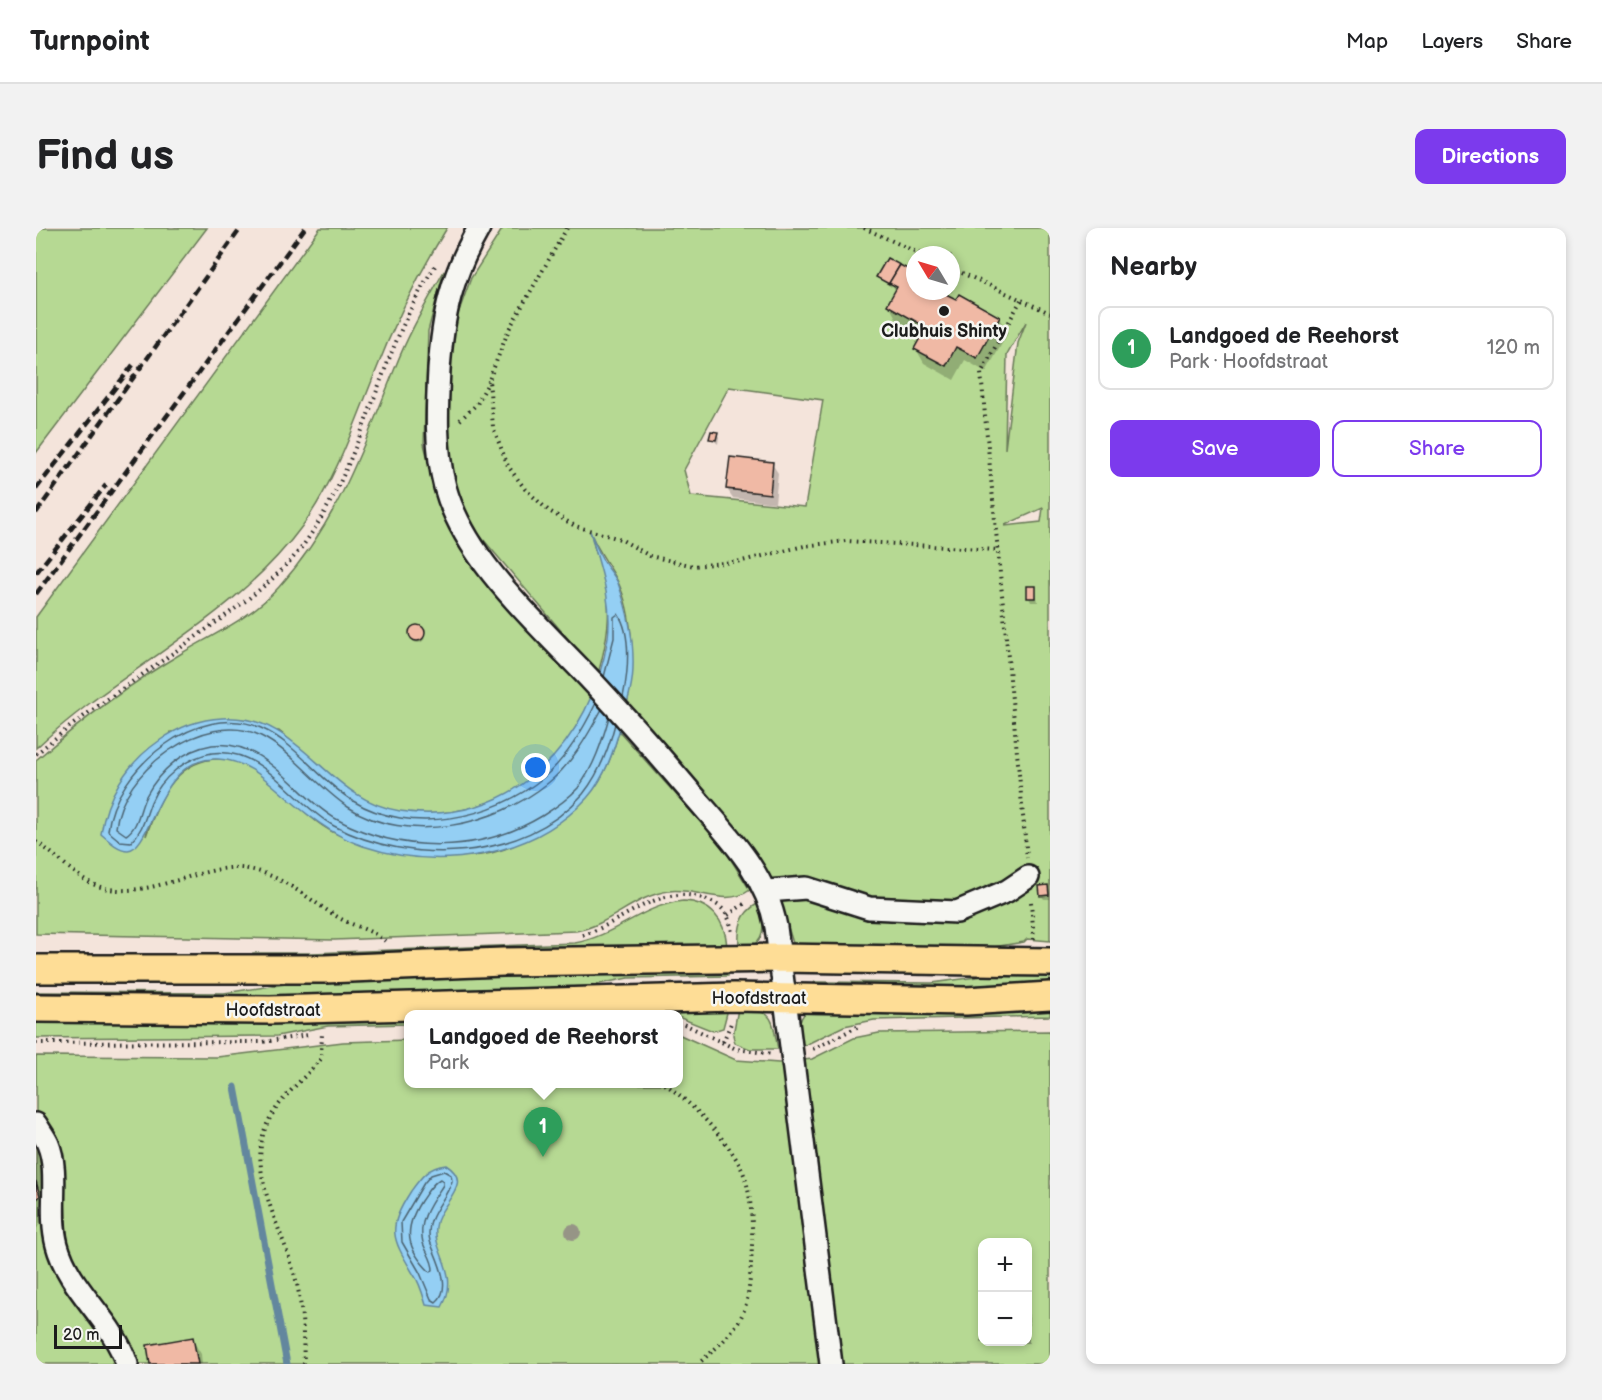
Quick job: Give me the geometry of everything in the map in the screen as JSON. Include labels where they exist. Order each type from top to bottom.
[{"type":"main road","points":[[36,969],[336,969],[503,962],[1042,954]]},
{"type":"main road","name":"Hoofdstraat","points":[[36,1008],[270,1010],[784,997],[966,1000],[1050,996]]},
{"type":"street","points":[[479,228],[460,260],[449,294],[441,341],[437,408],[445,487],[470,540],[493,574],[628,721],[735,845],[767,891],[780,958],[831,1364]]},
{"type":"street","points":[[767,891],[806,888],[869,908],[957,912],[1007,891],[1028,877]]},
{"type":"street","points":[[36,1124],[48,1145],[53,1166],[51,1219],[57,1247],[67,1271],[115,1335],[128,1364]]},
{"type":"path","points":[[440,454],[454,425],[477,404],[509,330],[567,228]]},
{"type":"path","points":[[864,228],[906,247]]},
{"type":"path","points":[[36,754],[118,690],[250,598],[277,574],[309,538],[346,472],[401,334],[423,285],[442,256]]},
{"type":"path","points":[[960,272],[1050,313]]},
{"type":"path","points":[[1020,300],[981,373],[1028,877],[1042,954]]},
{"type":"path","points":[[489,380],[493,427],[508,466],[525,489],[549,511],[575,526],[620,539],[650,556],[694,566],[742,561],[804,546],[846,541],[998,550]]},
{"type":"path","points":[[36,842],[96,885],[125,890],[222,869],[256,870],[275,876],[318,906],[347,922],[376,933],[388,943]]},
{"type":"path","points":[[572,937],[603,929],[640,906],[661,897],[698,896],[715,903],[728,915]]},
{"type":"path","name":"Hoofdstraat","points":[[683,1025],[748,1053],[792,1052],[818,1047],[846,1030],[868,1024]]},
{"type":"path","name":"Hoofdstraat","points":[[36,1043],[263,1042],[289,1040],[332,1031]]},
{"type":"path","points":[[303,1364],[302,1311],[294,1272],[271,1211],[264,1182],[263,1136],[278,1105],[321,1059],[322,1032]]},
{"type":"path","points":[[672,1088],[683,1096],[729,1149],[746,1180],[753,1235],[749,1285],[742,1316],[723,1342],[698,1364]]},
{"type":"green space","points":[[36,228],[207,228],[36,453]]},
{"type":"green space","points":[[320,228],[447,228],[397,320],[325,490],[303,525],[275,559],[244,589],[210,617],[69,719],[36,748],[36,617]]},
{"type":"green space","points":[[503,228],[1050,228],[1050,941],[1027,939],[1024,942],[987,948],[799,946],[793,943],[782,908],[626,707],[632,660],[627,609],[617,580],[592,536],[604,576],[608,601],[606,638],[598,674],[476,531],[462,505],[447,468],[447,344],[471,278]],"holes":[[[1026,322],[1018,343],[1005,449],[1007,355]],[[729,387],[823,400],[805,507],[691,496],[684,470]],[[1043,508],[1041,522],[1005,526],[1005,525]]]},
{"type":"green space","points":[[444,271],[428,331],[424,444],[441,512],[459,546],[592,699],[591,701],[556,756],[541,772],[522,786],[500,798],[476,806],[452,812],[426,814],[401,812],[378,806],[356,796],[279,731],[171,732],[146,836],[162,798],[178,776],[200,762],[214,759],[231,760],[247,765],[262,774],[317,822],[351,840],[382,847],[448,855],[468,856],[496,852],[533,836],[586,799],[603,774],[619,731],[723,847],[750,890],[731,897],[679,891],[656,894],[600,923],[576,931],[334,940],[36,934],[36,760],[125,690],[257,607],[279,587],[300,562],[318,536],[347,483],[400,355]]},
{"type":"green space","points":[[683,901],[701,905],[714,914],[723,928],[727,946],[253,960],[253,953],[312,953],[575,943],[603,934],[654,908]]},
{"type":"green space","points":[[757,904],[763,921],[761,937],[752,946],[739,947],[741,922],[747,912]]},
{"type":"green space","points":[[728,968],[728,976],[628,978],[560,992],[304,999],[36,998],[36,992],[224,993],[306,981]]},
{"type":"green space","points":[[1014,972],[1050,973],[1050,988],[815,987],[813,984],[815,982],[932,983]]},
{"type":"green space","points":[[728,1009],[723,1028],[713,1031],[683,1019],[683,1010]]},
{"type":"green space","points":[[738,1009],[759,1011],[769,1017],[778,1049],[750,1049],[735,1043],[733,1035]]},
{"type":"green space","points":[[1050,1009],[1050,1016],[874,1020],[844,1026],[801,1047],[799,1028],[801,1019],[807,1011]]},
{"type":"green space","points":[[404,1018],[404,1024],[328,1026],[277,1036],[36,1038],[36,1019]]},
{"type":"green space","points":[[1050,1031],[1050,1364],[36,1364],[36,1056],[217,1057],[343,1042],[404,1040],[404,1088],[683,1088],[683,1036],[736,1060],[779,1063],[812,1059],[854,1038],[879,1033]]},
{"type":"water","points":[[590,531],[603,560],[618,583],[624,603],[632,646],[632,680],[616,741],[600,781],[587,798],[564,819],[539,835],[511,847],[452,858],[422,858],[392,854],[343,838],[307,814],[258,773],[240,764],[218,759],[198,762],[182,771],[160,802],[137,845],[124,850],[101,834],[113,794],[137,760],[173,732],[197,722],[222,718],[250,720],[273,729],[293,742],[351,791],[374,803],[400,811],[441,813],[478,806],[511,791],[540,770],[565,743],[585,711],[599,675],[608,637],[609,610]]},
{"type":"water","points":[[446,1165],[454,1172],[457,1187],[438,1218],[436,1227],[438,1246],[448,1274],[449,1284],[442,1307],[426,1305],[420,1285],[397,1242],[395,1225],[403,1204],[422,1177],[430,1170]]},
{"type":"building","points":[[887,258],[900,265],[889,284],[876,277]]},
{"type":"building","name":"Clubhuis Shinty","points":[[900,265],[906,268],[906,300],[960,300],[960,295],[1000,317],[977,358],[956,347],[946,366],[914,349],[926,327],[887,305],[897,287],[889,283]]},
{"type":"building","points":[[711,431],[718,432],[716,440],[709,439]]},
{"type":"building","points":[[730,457],[773,462],[770,494],[726,489]]},
{"type":"building","points":[[1027,586],[1036,586],[1036,598],[1027,598]]},
{"type":"building","points":[[417,625],[425,633],[417,641],[409,633]]},
{"type":"building","points":[[1048,885],[1049,895],[1040,896],[1039,886]]},
{"type":"building","points":[[36,1181],[40,1196],[36,1200]]},
{"type":"building","points":[[193,1337],[198,1364],[150,1364],[147,1345]]},
{"type":"waterway","points":[[235,1087],[287,1364]]},
{"type":"railway","points":[[36,513],[241,228]]},
{"type":"railway","points":[[36,594],[305,228]]},
{"type":"railway","points":[[36,489],[133,365]]},
{"type":"railway","points":[[36,573],[106,485]]},
{"type":"place","name":"Clubhuis Shinty","points":[[944,311]]},
{"type":"place","name":"Landgoed de Reehorst","points":[[543,1157]]}]
